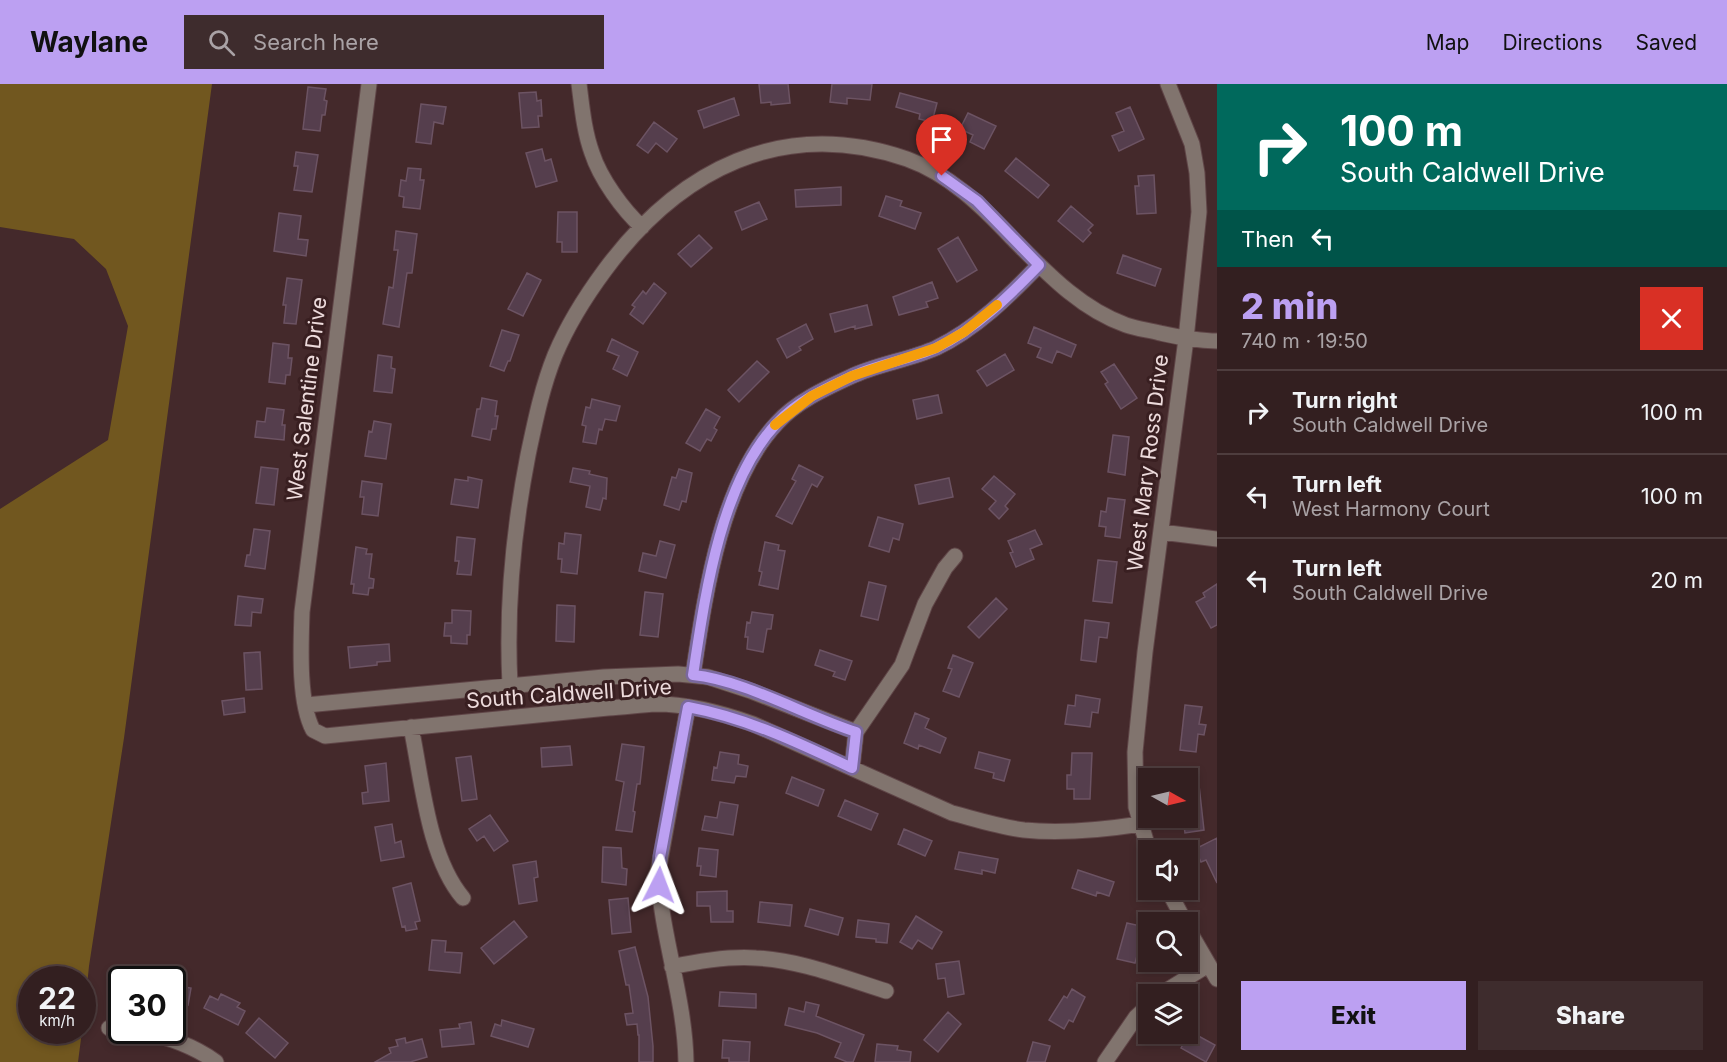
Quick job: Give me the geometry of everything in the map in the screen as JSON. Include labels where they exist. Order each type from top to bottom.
[{"type":"street","name":"West Salentine Drive","points":[[307,713],[301,646],[302,612],[369,84]]},
{"type":"street","points":[[579,84],[583,120],[592,155],[630,217],[642,227]]},
{"type":"street","name":"West Mary Ross Drive","points":[[1138,814],[1135,752],[1145,652],[1186,339],[1199,212],[1197,173],[1192,144],[1168,84]]},
{"type":"street","points":[[510,686],[509,597],[513,550],[537,412],[555,355],[581,303],[618,253],[676,195],[712,171],[750,155],[795,145],[829,144],[869,149],[908,159],[942,176],[977,201],[1039,265],[1064,288],[1089,306],[1125,325],[1186,339],[1217,341]]},
{"type":"street","points":[[693,675],[714,559],[730,501],[753,455],[777,422],[812,396],[852,376],[936,348],[964,332],[1039,265]]},
{"type":"street","points":[[1161,532],[1217,539]]},
{"type":"street","points":[[852,768],[856,732],[902,664],[926,604],[945,568],[955,556]]},
{"type":"street","name":"South Caldwell Drive","points":[[856,732],[751,691],[708,677],[693,675],[649,674],[510,686],[307,713],[313,730],[325,736],[655,704],[688,707],[721,713],[753,724],[952,813],[1023,830],[1093,830],[1138,824]]},
{"type":"street","points":[[686,1062],[680,1000],[659,898],[658,872],[688,707]]},
{"type":"street","points":[[411,727],[422,790],[440,858],[453,886],[463,898]]},
{"type":"street","points":[[1198,946],[1217,979]]},
{"type":"street","points":[[672,967],[729,958],[757,958],[799,964],[886,991]]},
{"type":"street","points":[[1177,984],[1208,965]]},
{"type":"street","points":[[1105,1062],[1138,1015]]},
{"type":"street","points":[[184,1044],[216,1062]]},
{"type":"shaded area","points":[[0,84],[212,84],[124,738],[89,966],[18,966],[18,1044],[80,1044],[78,1062],[0,1062],[0,509],[108,440],[128,326],[106,269],[74,239],[0,227]]},
{"type":"building","points":[[759,84],[788,84],[790,103],[771,105],[771,102],[761,103]]},
{"type":"building","points":[[832,84],[872,84],[870,100],[847,98],[847,104],[830,102]]},
{"type":"building","points":[[308,87],[326,89],[325,115],[322,115],[320,131],[303,129]]},
{"type":"building","points":[[536,92],[537,101],[541,100],[542,116],[538,116],[539,127],[522,128],[519,93]]},
{"type":"building","points":[[900,93],[937,103],[932,122],[919,119],[920,114],[896,107]]},
{"type":"building","points":[[734,98],[739,115],[704,128],[698,111]]},
{"type":"building","points":[[421,104],[446,107],[443,124],[434,122],[431,144],[416,142]]},
{"type":"building","points":[[1130,107],[1144,139],[1119,151],[1112,136],[1124,131],[1116,113]]},
{"type":"building","points":[[968,113],[996,126],[984,149],[970,142],[973,135],[960,129]]},
{"type":"building","points":[[654,122],[677,139],[667,152],[656,143],[648,153],[637,145]]},
{"type":"building","points":[[542,149],[545,161],[551,159],[557,181],[536,187],[526,153]]},
{"type":"building","points":[[296,152],[318,155],[312,192],[294,190],[298,166],[294,166]]},
{"type":"building","points":[[1016,158],[1049,185],[1038,198],[1005,171]]},
{"type":"building","points":[[408,168],[421,169],[420,180],[424,180],[420,209],[403,207],[404,197],[399,196],[401,180],[406,181]]},
{"type":"building","points":[[1154,175],[1156,213],[1137,214],[1135,186],[1139,186],[1138,176]]},
{"type":"building","points":[[841,187],[841,205],[796,207],[795,190]]},
{"type":"building","points":[[886,196],[902,201],[900,206],[921,213],[915,229],[879,216]]},
{"type":"building","points":[[759,202],[767,219],[742,230],[735,212]]},
{"type":"building","points":[[1071,206],[1093,225],[1088,230],[1091,233],[1083,242],[1058,221]]},
{"type":"building","points":[[558,212],[577,212],[577,252],[562,252],[562,242],[557,242]]},
{"type":"building","points":[[279,213],[301,216],[298,239],[308,240],[306,256],[274,251]]},
{"type":"building","points":[[396,231],[417,234],[412,273],[407,273],[399,327],[383,324],[389,287],[393,288],[398,250],[394,250]]},
{"type":"building","points":[[699,235],[712,248],[691,267],[678,254]]},
{"type":"building","points":[[958,237],[977,270],[957,282],[938,249]]},
{"type":"building","points":[[1123,255],[1161,269],[1155,286],[1117,273]]},
{"type":"building","points":[[527,273],[541,280],[523,316],[508,309]]},
{"type":"building","points":[[287,278],[302,280],[296,324],[284,323],[286,305],[283,305]]},
{"type":"building","points":[[932,282],[938,298],[926,302],[928,307],[899,315],[893,297]]},
{"type":"building","points":[[654,283],[666,293],[643,324],[630,314],[635,307],[632,305],[643,291],[646,294]]},
{"type":"building","points":[[867,305],[872,325],[855,329],[855,326],[835,332],[830,314]]},
{"type":"building","points":[[806,324],[813,339],[799,347],[801,350],[787,358],[777,339]]},
{"type":"building","points":[[1034,327],[1076,345],[1071,357],[1057,351],[1052,363],[1037,357],[1041,348],[1028,343]]},
{"type":"building","points":[[502,330],[519,335],[504,371],[490,366]]},
{"type":"building","points":[[612,339],[638,352],[627,376],[613,369],[619,356],[607,351]]},
{"type":"building","points":[[273,343],[289,345],[288,358],[292,358],[290,375],[286,375],[285,384],[269,382]]},
{"type":"building","points":[[1005,354],[1014,370],[987,386],[977,371]]},
{"type":"building","points":[[378,355],[392,357],[391,368],[395,369],[392,393],[374,391]]},
{"type":"building","points":[[757,361],[769,372],[739,402],[728,390]]},
{"type":"building","points":[[1114,364],[1137,398],[1121,409],[1105,384],[1108,382],[1101,372]]},
{"type":"building","points":[[938,395],[942,413],[917,419],[913,400]]},
{"type":"building","points":[[482,398],[497,401],[496,429],[492,429],[490,440],[472,436],[477,409],[480,409]]},
{"type":"building","points":[[592,399],[620,406],[616,421],[605,419],[602,430],[599,429],[596,444],[583,442],[586,426],[582,425],[586,407],[590,408]]},
{"type":"building","points":[[267,408],[284,410],[282,425],[285,425],[284,440],[255,437],[257,421],[265,422]]},
{"type":"building","points":[[706,409],[720,417],[711,441],[707,439],[700,451],[686,443]]},
{"type":"building","points":[[374,421],[391,424],[386,459],[365,456],[369,431],[372,432]]},
{"type":"building","points":[[1113,435],[1129,437],[1125,475],[1108,472]]},
{"type":"building","points":[[799,465],[823,477],[817,487],[812,484],[792,524],[776,516],[796,481],[792,479]]},
{"type":"building","points":[[261,467],[278,469],[274,505],[256,503]]},
{"type":"building","points":[[573,468],[590,471],[589,474],[607,478],[606,499],[603,498],[600,510],[586,507],[590,486],[570,482]]},
{"type":"building","points":[[679,469],[692,473],[686,502],[682,501],[679,510],[664,505],[672,477],[676,478]]},
{"type":"building","points":[[994,476],[1015,494],[1005,506],[1008,509],[999,519],[989,509],[996,501],[982,489]]},
{"type":"building","points":[[468,477],[482,480],[478,508],[451,504],[455,479],[468,481]]},
{"type":"building","points":[[949,478],[953,497],[919,504],[915,485]]},
{"type":"building","points":[[362,481],[382,484],[378,516],[362,514],[364,497],[360,497]]},
{"type":"building","points":[[1108,498],[1125,500],[1120,538],[1105,536],[1106,527],[1099,526],[1101,511],[1106,512]]},
{"type":"building","points":[[878,517],[903,524],[899,540],[893,538],[889,552],[869,546]]},
{"type":"building","points":[[254,529],[270,531],[265,569],[245,566],[247,555],[250,555]]},
{"type":"building","points":[[1035,530],[1042,544],[1030,549],[1034,559],[1016,567],[1008,541]]},
{"type":"building","points":[[565,533],[581,535],[577,574],[561,572],[562,559],[558,559],[559,543],[564,544]]},
{"type":"building","points":[[457,537],[475,539],[471,575],[457,574],[459,561],[455,561]]},
{"type":"building","points":[[660,541],[675,545],[666,578],[639,571],[643,553],[656,556]]},
{"type":"building","points":[[765,542],[779,545],[778,550],[785,551],[778,589],[759,585],[762,572],[759,571]]},
{"type":"building","points":[[356,547],[367,549],[366,554],[372,554],[369,578],[374,579],[373,588],[369,588],[368,595],[353,593],[354,584],[351,584]]},
{"type":"building","points":[[1098,560],[1117,562],[1112,603],[1093,601]]},
{"type":"building","points":[[869,582],[886,586],[878,620],[861,616]]},
{"type":"building","points":[[1217,584],[1217,625],[1211,628],[1196,602],[1205,597],[1203,593]]},
{"type":"building","points":[[645,592],[663,594],[658,637],[640,635]]},
{"type":"building","points":[[238,596],[263,599],[261,613],[252,612],[251,626],[235,625]]},
{"type":"building","points":[[996,598],[1007,609],[979,638],[968,627]]},
{"type":"building","points":[[557,605],[575,606],[574,642],[556,641]]},
{"type":"building","points":[[452,610],[471,611],[470,635],[467,635],[467,644],[451,643],[451,636],[444,636],[445,623],[452,623]]},
{"type":"building","points":[[752,612],[773,615],[771,629],[767,629],[763,652],[747,649],[748,637],[745,637],[747,622],[750,623]]},
{"type":"building","points":[[1085,620],[1109,623],[1107,638],[1099,637],[1096,662],[1081,660]]},
{"type":"building","points":[[389,644],[390,661],[350,668],[348,647]]},
{"type":"building","points":[[820,650],[852,661],[845,680],[833,676],[835,672],[815,665]]},
{"type":"building","points":[[260,652],[262,689],[246,690],[244,653]]},
{"type":"building","points":[[953,655],[973,663],[959,697],[943,691],[952,669],[948,668]]},
{"type":"building","points":[[1076,695],[1100,699],[1098,713],[1092,712],[1090,727],[1065,724],[1068,705],[1075,706]]},
{"type":"building","points":[[244,698],[245,712],[224,715],[222,701]]},
{"type":"building","points":[[1185,705],[1202,707],[1199,724],[1206,725],[1204,735],[1198,734],[1196,752],[1180,750]]},
{"type":"building","points":[[915,713],[929,719],[925,728],[946,738],[940,753],[919,745],[918,749],[904,743]]},
{"type":"building","points":[[622,744],[644,747],[640,784],[637,784],[633,811],[635,812],[632,832],[616,830],[624,782],[616,780]]},
{"type":"building","points":[[570,746],[572,765],[542,767],[541,748]]},
{"type":"building","points":[[720,752],[739,755],[738,764],[748,766],[746,777],[736,776],[734,783],[712,780]]},
{"type":"building","points":[[979,752],[1010,760],[1004,781],[993,778],[994,773],[975,768]]},
{"type":"building","points":[[1072,753],[1092,753],[1090,799],[1074,799],[1074,789],[1067,789],[1067,775],[1071,775]]},
{"type":"building","points":[[471,756],[477,799],[462,801],[456,758]]},
{"type":"building","points":[[386,763],[389,801],[363,804],[362,793],[368,792],[365,766]]},
{"type":"building","points":[[792,777],[824,790],[818,806],[786,793]]},
{"type":"building","points":[[1198,785],[1204,830],[1185,833],[1184,828],[1198,828]]},
{"type":"building","points":[[845,800],[878,814],[871,830],[838,816]]},
{"type":"building","points":[[720,802],[738,805],[733,835],[702,830],[705,816],[717,818]]},
{"type":"building","points":[[490,815],[508,841],[494,851],[484,836],[477,841],[469,829]]},
{"type":"building","points":[[392,824],[395,843],[401,841],[404,857],[381,861],[375,827]]},
{"type":"building","points":[[904,829],[932,841],[925,856],[898,844]]},
{"type":"building","points":[[1217,838],[1217,883],[1206,860],[1201,862],[1198,848]]},
{"type":"building","points":[[603,847],[621,848],[622,868],[627,869],[626,885],[602,882]]},
{"type":"building","points":[[699,848],[718,850],[716,877],[700,875],[701,866],[697,866]]},
{"type":"building","points":[[959,852],[998,859],[995,873],[982,870],[982,874],[955,869]]},
{"type":"building","points":[[536,861],[538,877],[534,878],[537,901],[519,904],[513,865]]},
{"type":"building","points":[[1078,870],[1114,882],[1109,896],[1097,892],[1096,896],[1072,888]]},
{"type":"building","points":[[411,883],[420,921],[415,922],[417,929],[406,931],[405,926],[402,927],[393,888]]},
{"type":"building","points":[[727,891],[727,911],[733,911],[733,922],[711,922],[710,906],[697,906],[697,892]]},
{"type":"building","points":[[628,898],[631,932],[612,934],[609,900]]},
{"type":"building","points":[[760,902],[792,905],[790,926],[758,922]]},
{"type":"building","points":[[810,909],[843,918],[838,935],[805,926]]},
{"type":"building","points":[[916,916],[942,932],[932,949],[918,940],[912,949],[900,942]]},
{"type":"building","points":[[858,920],[889,924],[887,943],[876,942],[876,939],[856,937]]},
{"type":"building","points":[[514,921],[527,937],[494,964],[481,948]]},
{"type":"building","points":[[1127,923],[1138,925],[1138,952],[1135,963],[1117,959]]},
{"type":"building","points":[[432,940],[446,941],[445,952],[462,953],[460,973],[429,970]]},
{"type":"building","points":[[635,947],[648,997],[653,1062],[639,1062],[637,1024],[627,1025],[625,1014],[633,1013],[629,985],[626,985],[619,951]]},
{"type":"building","points":[[959,961],[964,994],[948,997],[945,978],[938,979],[936,964]]},
{"type":"building","points":[[186,987],[191,988],[188,1005],[186,1005]]},
{"type":"building","points":[[1072,989],[1085,997],[1073,1022],[1069,1020],[1064,1029],[1049,1020],[1064,996],[1067,998]]},
{"type":"building","points":[[720,992],[756,994],[756,1008],[719,1006]]},
{"type":"building","points":[[221,994],[240,1003],[237,1007],[245,1011],[238,1025],[204,1008],[210,996],[218,1000]]},
{"type":"building","points":[[806,1002],[819,1005],[816,1016],[864,1035],[853,1062],[835,1057],[841,1043],[817,1033],[785,1025],[789,1008],[804,1012]]},
{"type":"building","points":[[948,1012],[961,1024],[938,1052],[924,1040]]},
{"type":"building","points":[[259,1018],[288,1043],[275,1058],[246,1033]]},
{"type":"building","points":[[502,1020],[534,1029],[528,1047],[491,1036],[495,1024],[501,1026]]},
{"type":"building","points":[[471,1022],[474,1044],[442,1047],[440,1030],[460,1028],[459,1024]]},
{"type":"building","points":[[1198,1036],[1215,1045],[1206,1062],[1181,1048],[1183,1044],[1198,1044]]},
{"type":"building","points":[[405,1038],[406,1043],[422,1039],[427,1057],[410,1062],[375,1062],[391,1053],[389,1048],[398,1046],[396,1040]]},
{"type":"building","points":[[723,1040],[750,1042],[749,1062],[729,1062],[729,1058],[722,1058]]},
{"type":"building","points":[[1033,1042],[1050,1046],[1045,1062],[1027,1062]]},
{"type":"building","points":[[877,1044],[898,1046],[897,1050],[911,1052],[910,1062],[875,1062]]},
{"type":"slow traffic","points":[[775,425],[812,396],[852,376],[936,348],[964,332],[997,305]]},
{"type":"route","points":[[659,885],[660,857],[688,707],[721,713],[753,724],[852,768],[856,732],[751,691],[708,677],[693,675],[696,651],[714,559],[730,501],[753,455],[777,422],[812,396],[852,376],[936,348],[964,332],[1039,265],[977,201],[942,176]]}]
